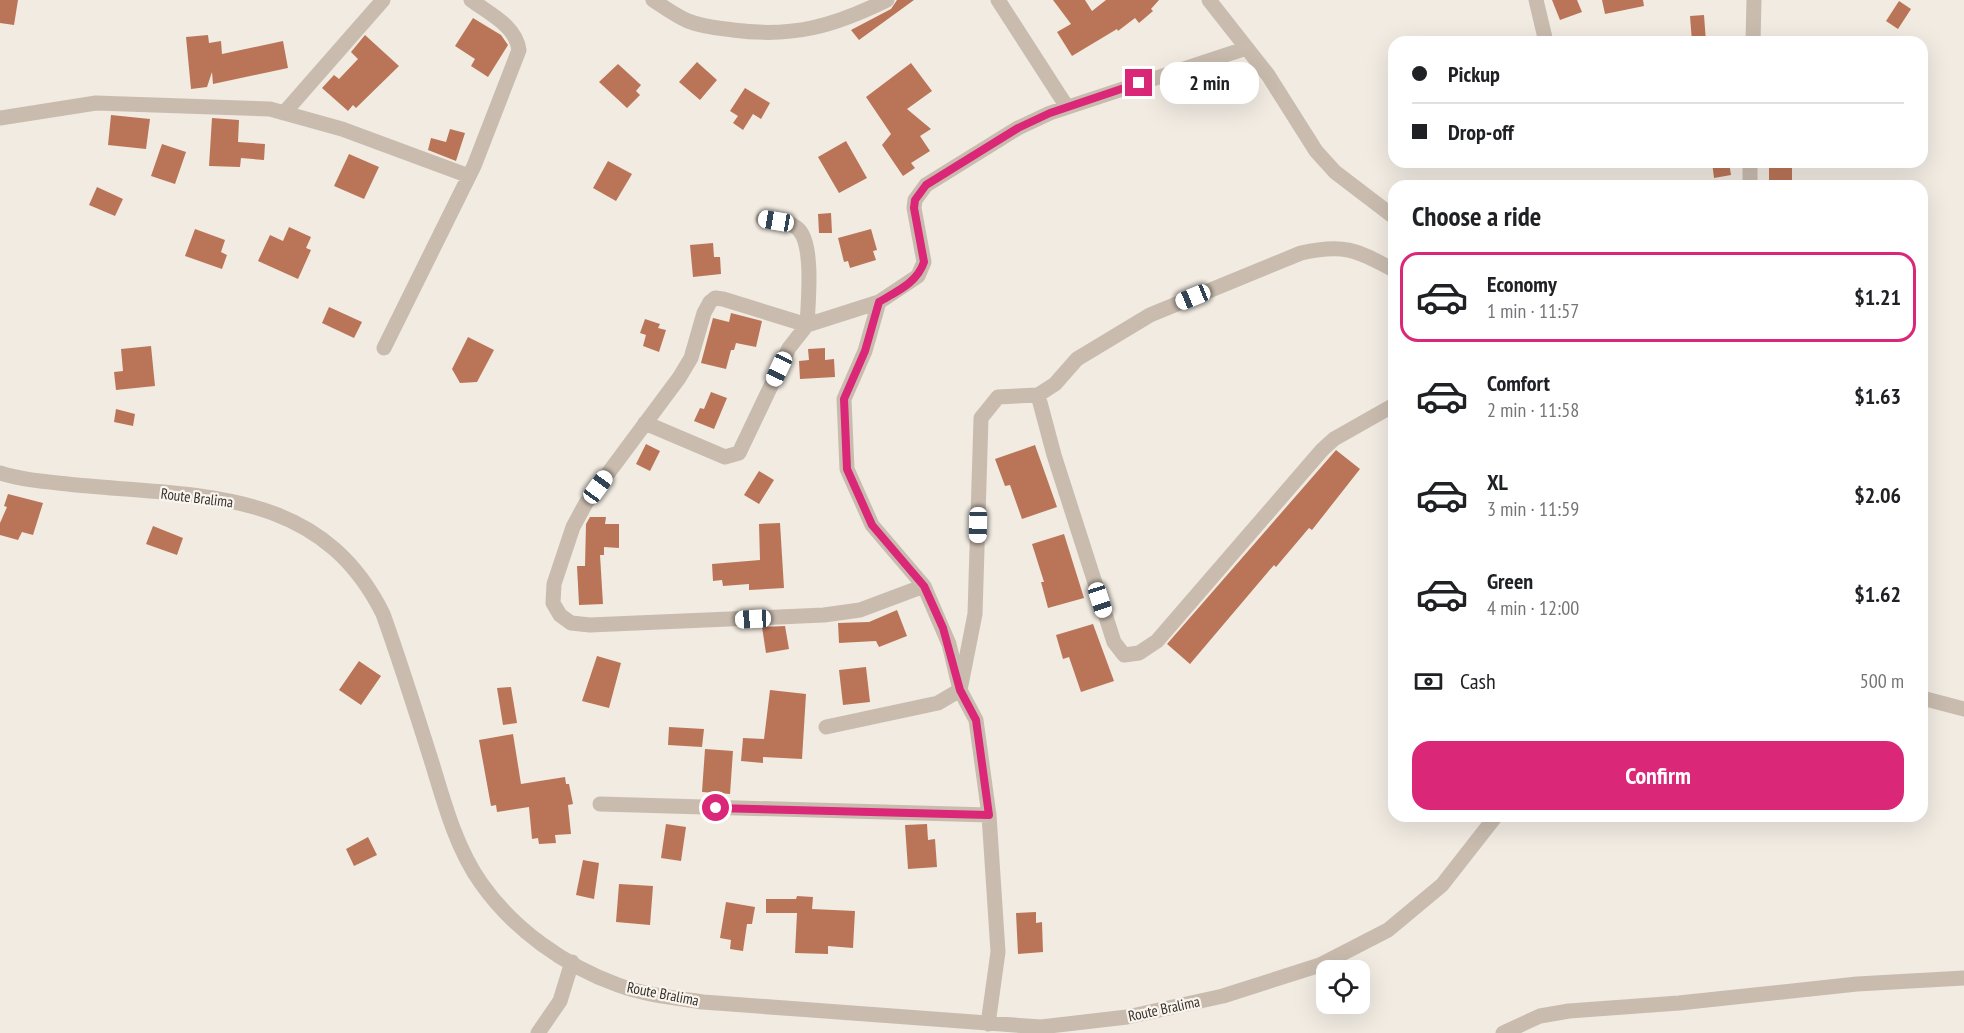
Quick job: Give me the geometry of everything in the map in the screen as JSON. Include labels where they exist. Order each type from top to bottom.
[{"type":"street","points":[[284,113],[383,0]]},
{"type":"street","points":[[384,348],[469,176],[519,50],[518,38],[508,27],[471,0]]},
{"type":"street","points":[[653,0],[687,21],[758,33],[792,32],[824,27],[887,0]]},
{"type":"street","points":[[998,0],[1067,107]]},
{"type":"street","points":[[1209,0],[1268,75],[1316,151],[1335,172],[1388,212]]},
{"type":"street","points":[[1536,0],[1545,36]]},
{"type":"street","points":[[1753,36],[1754,0]]},
{"type":"street","points":[[924,586],[860,610],[824,615],[590,625],[571,623],[560,615],[553,603],[554,584],[573,527],[586,503],[691,358],[704,313],[715,298],[807,325],[879,302],[908,284],[922,268],[924,262],[914,208],[915,200],[926,185],[1018,128],[1067,107],[1247,48]]},
{"type":"street","points":[[0,118],[96,103],[255,108],[284,113],[342,129],[469,176]]},
{"type":"street","points":[[645,423],[725,457],[739,453],[789,348],[807,325],[808,264],[805,240],[800,230],[789,223],[763,219]]},
{"type":"street","points":[[826,727],[938,703],[960,690],[975,614],[981,418],[998,397],[1038,395],[1055,384],[1077,359],[1150,315],[1301,253],[1326,247],[1356,250],[1388,267]]},
{"type":"street","points":[[879,302],[865,351],[844,399],[847,469],[872,525],[924,586],[949,644],[960,690],[976,720],[989,815],[998,952],[988,1024]]},
{"type":"street","points":[[1038,395],[1054,455],[1114,642],[1124,655],[1139,653],[1156,641],[1322,450],[1334,439],[1388,408]]},
{"type":"street","name":"Route Bralima","points":[[0,474],[34,481],[229,500],[276,512],[315,533],[345,558],[371,590],[383,614],[450,820],[475,873],[507,915],[536,939],[572,962],[618,985],[653,995],[703,1002],[1041,1027],[1127,1017],[1222,996],[1320,965],[1388,930],[1442,885],[1491,822]]},
{"type":"street","points":[[1928,700],[1964,709]]},
{"type":"street","points":[[600,804],[989,815]]},
{"type":"street","points":[[538,1033],[560,1001],[572,962]]},
{"type":"street","points":[[1503,1033],[1540,1016],[1569,1011],[1679,1003],[1848,985],[1964,978]]},
{"type":"building","points":[[0,0],[18,0],[14,25],[0,23]]},
{"type":"building","points":[[897,0],[914,0],[859,40],[851,30],[891,9]]},
{"type":"building","points":[[1053,0],[1085,0],[1092,11],[1106,0],[1159,0],[1151,9],[1153,11],[1139,23],[1135,18],[1118,31],[1117,29],[1072,56],[1057,32],[1071,24]]},
{"type":"building","points":[[1552,0],[1577,0],[1582,12],[1560,20]]},
{"type":"building","points":[[1602,0],[1643,0],[1644,6],[1605,14]]},
{"type":"building","points":[[1899,1],[1911,9],[1898,29],[1886,21]]},
{"type":"building","points":[[1704,15],[1706,36],[1692,36],[1690,16]]},
{"type":"building","points":[[473,18],[501,35],[508,45],[488,77],[471,66],[475,59],[455,46]]},
{"type":"building","points":[[208,35],[209,43],[221,41],[222,54],[283,41],[288,68],[213,84],[212,72],[207,87],[191,89],[186,37]]},
{"type":"building","points":[[365,35],[399,66],[356,108],[353,105],[348,111],[322,88],[334,75],[339,79],[358,59],[351,52]]},
{"type":"building","points":[[697,62],[717,80],[700,100],[679,82]]},
{"type":"building","points":[[911,63],[932,91],[907,109],[931,129],[920,136],[930,151],[911,163],[915,168],[903,176],[882,145],[891,134],[866,97]]},
{"type":"building","points":[[618,64],[641,85],[636,91],[640,95],[627,108],[599,82]]},
{"type":"building","points":[[745,88],[770,103],[761,119],[753,114],[743,130],[733,123],[738,116],[730,111]]},
{"type":"building","points":[[111,115],[150,119],[146,149],[108,145]]},
{"type":"building","points":[[212,118],[239,120],[238,142],[265,144],[264,160],[241,158],[240,167],[209,166]]},
{"type":"building","points":[[450,129],[465,133],[456,161],[428,150],[431,138],[446,142]]},
{"type":"building","points":[[846,141],[867,178],[839,193],[818,157]]},
{"type":"building","points":[[162,144],[186,152],[175,184],[151,176]]},
{"type":"building","points":[[349,154],[379,167],[364,199],[334,186]]},
{"type":"building","points":[[608,161],[632,174],[616,201],[593,188]]},
{"type":"building","points":[[1713,168],[1730,168],[1731,175],[1714,178]]},
{"type":"building","points":[[1769,168],[1792,168],[1792,180],[1769,180]]},
{"type":"building","points":[[97,187],[123,199],[115,216],[89,205]]},
{"type":"building","points":[[831,213],[832,233],[819,233],[818,214]]},
{"type":"building","points":[[289,227],[311,237],[306,248],[311,250],[298,279],[258,261],[270,235],[283,241]]},
{"type":"building","points":[[195,229],[225,240],[221,252],[227,255],[222,269],[185,256]]},
{"type":"building","points":[[871,229],[877,250],[873,251],[876,260],[850,268],[848,261],[844,262],[838,238]]},
{"type":"building","points":[[713,243],[714,257],[720,257],[721,274],[693,277],[690,245]]},
{"type":"building","points":[[329,307],[362,322],[354,338],[322,323]]},
{"type":"building","points":[[731,313],[762,321],[756,347],[736,343],[734,350],[731,350],[726,369],[701,363],[713,318],[729,322]]},
{"type":"building","points":[[645,319],[660,324],[658,328],[666,330],[659,352],[643,346],[646,335],[640,333]]},
{"type":"building","points":[[468,337],[494,350],[477,382],[460,383],[452,369]]},
{"type":"building","points":[[151,346],[155,386],[116,390],[114,372],[123,371],[121,349]]},
{"type":"building","points":[[825,348],[825,360],[834,359],[835,377],[800,379],[799,361],[809,360],[808,349]]},
{"type":"building","points":[[711,392],[727,398],[714,429],[694,421],[700,408],[704,409]]},
{"type":"building","points":[[116,409],[135,414],[133,426],[114,422]]},
{"type":"building","points":[[646,444],[660,451],[650,471],[636,464]]},
{"type":"building","points":[[1035,445],[1057,507],[1022,519],[1010,485],[1005,486],[995,459]]},
{"type":"building","points":[[1336,450],[1360,469],[1312,530],[1309,528],[1276,567],[1274,565],[1190,664],[1167,644]]},
{"type":"building","points":[[759,471],[774,480],[759,504],[744,495]]},
{"type":"building","points":[[8,494],[43,503],[33,535],[22,532],[18,540],[0,535],[0,523],[7,507],[4,506]]},
{"type":"building","points":[[590,517],[606,517],[605,524],[619,524],[619,548],[604,547],[604,555],[600,555],[603,604],[579,605],[577,566],[585,566],[586,524]]},
{"type":"building","points":[[780,523],[784,588],[749,590],[749,584],[723,586],[722,580],[713,581],[712,564],[760,560],[759,524]]},
{"type":"building","points":[[153,526],[183,538],[177,555],[146,544]]},
{"type":"building","points":[[1064,534],[1084,598],[1048,608],[1041,582],[1044,582],[1032,544]]},
{"type":"building","points":[[897,610],[907,636],[879,647],[876,641],[839,643],[838,623],[869,622]]},
{"type":"building","points":[[1093,624],[1114,681],[1081,692],[1069,657],[1063,659],[1056,635]]},
{"type":"building","points":[[785,626],[789,649],[766,653],[762,627]]},
{"type":"building","points":[[597,656],[621,663],[609,708],[582,701]]},
{"type":"building","points":[[359,661],[381,676],[361,705],[339,690]]},
{"type":"building","points":[[866,667],[870,702],[843,705],[839,670]]},
{"type":"building","points":[[511,687],[517,723],[503,725],[497,688]]},
{"type":"building","points":[[770,690],[806,694],[802,759],[763,757],[763,763],[741,761],[743,738],[764,739]]},
{"type":"building","points":[[669,727],[704,729],[702,747],[668,745]]},
{"type":"building","points":[[513,734],[521,784],[565,777],[566,784],[569,784],[573,804],[568,805],[571,834],[555,835],[556,843],[539,844],[538,838],[532,839],[529,807],[497,812],[496,805],[491,806],[479,740]]},
{"type":"building","points":[[705,749],[733,751],[730,794],[702,792]]},
{"type":"building","points":[[666,824],[686,827],[681,861],[661,858]]},
{"type":"building","points":[[927,824],[928,840],[935,839],[937,867],[908,869],[905,825]]},
{"type":"building","points":[[368,837],[377,855],[354,866],[346,849]]},
{"type":"building","points":[[583,860],[599,863],[594,899],[576,895]]},
{"type":"building","points":[[619,884],[653,886],[650,925],[616,922]]},
{"type":"building","points":[[797,896],[813,897],[812,909],[855,911],[853,948],[828,946],[828,954],[795,953],[797,913],[766,913],[766,899],[796,899]]},
{"type":"building","points":[[726,902],[755,907],[752,924],[747,924],[743,951],[730,949],[731,940],[720,938]]},
{"type":"building","points":[[1036,912],[1036,923],[1042,922],[1043,952],[1018,954],[1016,913]]},
{"type":"route","points":[[716,808],[989,815],[976,720],[960,690],[943,628],[924,586],[872,525],[847,469],[844,445],[844,399],[865,351],[879,302],[908,284],[918,276],[922,268],[924,262],[914,208],[915,200],[926,185],[1018,128],[1050,113],[1139,83]]}]
